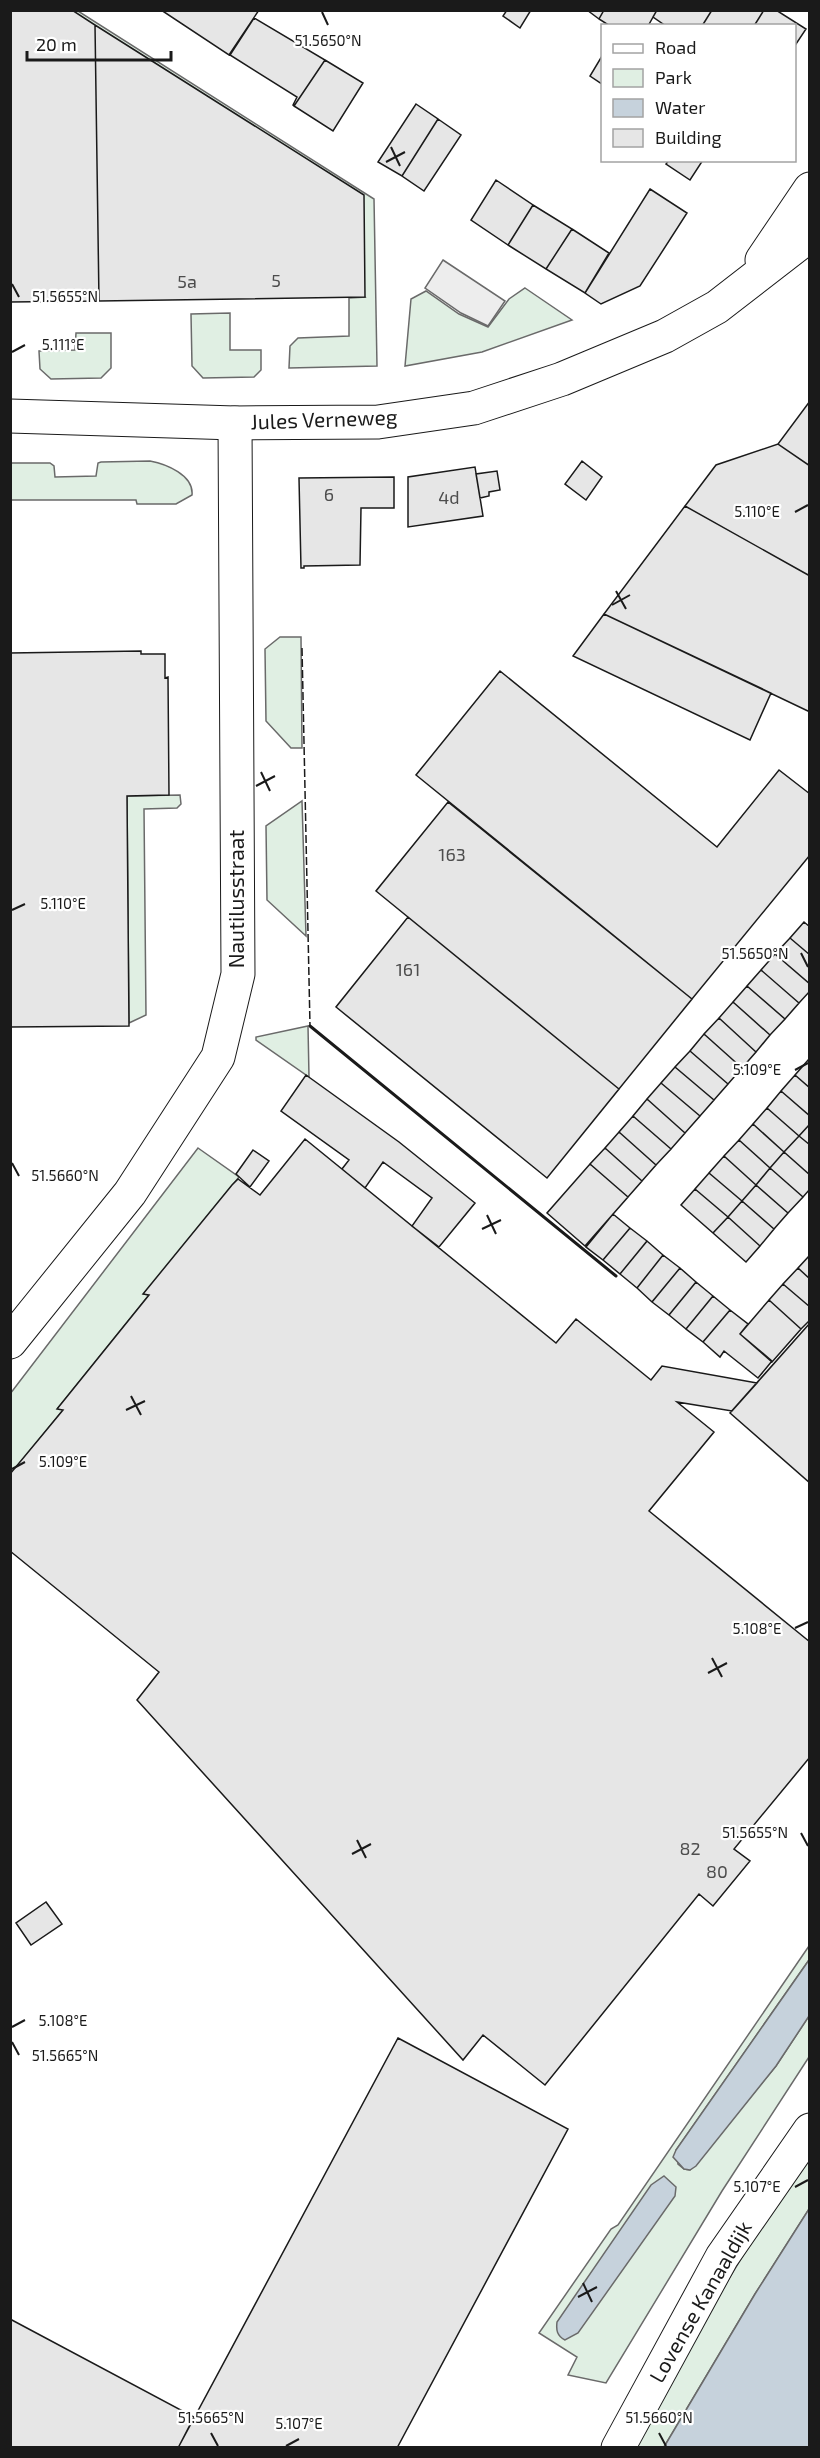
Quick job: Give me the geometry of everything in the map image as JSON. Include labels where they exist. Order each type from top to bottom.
[{"type":"street","name":"Jules Verneweg","points":[[750,279],[810,189]]},
{"type":"street","name":"Jules Verneweg","points":[[10,416],[235,423],[378,422],[474,408],[562,379],[665,336],[717,307],[750,279],[810,235]]},
{"type":"street","name":"Nautilusstraat","points":[[10,1342],[130,1193],[218,1057],[238,974],[235,423]]},
{"type":"street","name":"Lovense Kanaaldijk","points":[[618,2448],[722,2257],[810,2130]]},
{"type":"green space","points":[[72,11],[78,11],[374,199],[377,366],[289,368],[290,346],[298,338],[349,336],[349,298],[365,297]]},
{"type":"green space","points":[[525,288],[572,320],[482,352],[405,366],[411,299],[426,291],[459,314],[488,327],[509,299]]},
{"type":"green space","points":[[230,313],[230,350],[261,350],[261,370],[254,377],[203,378],[192,366],[191,314]]},
{"type":"green space","points":[[76,333],[111,333],[111,368],[101,378],[51,379],[40,369],[39,351],[75,350]]},
{"type":"green space","points":[[150,461],[171,468],[184,476],[189,482],[192,495],[176,504],[137,504],[136,500],[11,500],[11,463],[50,463],[54,466],[55,477],[96,476],[98,463],[101,462]]},
{"type":"green space","points":[[280,637],[301,637],[302,748],[291,748],[266,721],[265,649]]},
{"type":"green space","points":[[180,795],[181,804],[177,808],[144,809],[146,1015],[129,1023],[127,796]]},
{"type":"green space","points":[[302,801],[306,936],[267,900],[266,826]]},
{"type":"green space","points":[[308,1026],[309,1077],[256,1040],[256,1037]]},
{"type":"green space","points":[[198,1148],[239,1177],[144,1294],[149,1295],[58,1408],[63,1410],[11,1474],[10,1394]]},
{"type":"green space","points":[[809,1946],[809,1960],[676,2150],[678,2164],[690,2170],[776,2066],[809,2016],[809,2057],[722,2191],[606,2383],[568,2375],[577,2357],[539,2333],[611,2229],[618,2225]]},
{"type":"green space","points":[[809,2147],[809,2209],[755,2294],[664,2447],[626,2448]]},
{"type":"shaded area","points":[[443,260],[505,301],[488,326],[461,313],[425,288]]},
{"type":"water","points":[[809,1960],[809,2016],[776,2066],[696,2166],[690,2170],[684,2169],[673,2157],[676,2150]]},
{"type":"water","points":[[664,2176],[676,2187],[675,2196],[578,2333],[565,2340],[560,2337],[557,2322],[651,2185]]},
{"type":"water","points":[[809,2209],[809,2447],[664,2447],[755,2294]]},
{"type":"building","points":[[10,10],[72,10],[95,25],[99,301],[10,302]]},
{"type":"building","points":[[161,10],[259,10],[229,55]]},
{"type":"building","points":[[507,10],[531,10],[520,28],[503,16]]},
{"type":"building","points":[[587,10],[604,10],[599,19]]},
{"type":"building","points":[[604,10],[657,10],[649,24],[607,24],[599,19]]},
{"type":"building","points":[[657,10],[712,10],[703,24],[663,24],[653,17]]},
{"type":"building","points":[[712,10],[764,10],[755,24],[703,24]]},
{"type":"building","points":[[764,10],[776,10],[806,29],[796,44],[796,24],[755,24]]},
{"type":"building","points":[[254,18],[325,60],[294,106],[297,97],[230,55]]},
{"type":"building","points":[[95,25],[364,195],[365,297],[99,301]]},
{"type":"building","points":[[601,58],[601,83],[590,76]]},
{"type":"building","points":[[325,60],[363,83],[333,131],[294,106]]},
{"type":"building","points":[[416,104],[438,119],[402,176],[378,162]]},
{"type":"building","points":[[438,119],[461,135],[424,191],[402,176]]},
{"type":"building","points":[[668,162],[702,162],[690,180],[666,164]]},
{"type":"building","points":[[496,180],[533,205],[508,245],[471,220]]},
{"type":"building","points":[[650,189],[687,213],[640,286],[601,304],[585,293]]},
{"type":"building","points":[[533,205],[572,229],[546,269],[508,245]]},
{"type":"building","points":[[572,229],[609,253],[585,293],[546,269]]},
{"type":"building","points":[[810,401],[810,466],[778,444]]},
{"type":"building","points":[[778,444],[810,466],[810,576],[685,506],[716,465]]},
{"type":"building","points":[[582,461],[602,477],[586,500],[565,484]]},
{"type":"building","points":[[475,467],[483,516],[408,527],[408,477]]},
{"type":"building","points":[[497,471],[500,490],[489,492],[489,496],[480,498],[476,474]]},
{"type":"building","points":[[394,477],[394,508],[361,508],[360,565],[304,566],[301,568],[299,478]]},
{"type":"building","points":[[685,506],[810,576],[810,712],[604,614]]},
{"type":"building","points":[[604,614],[771,693],[750,740],[573,656]]},
{"type":"building","points":[[141,651],[141,654],[165,654],[165,678],[168,677],[169,795],[127,796],[129,1026],[10,1027],[10,653]]},
{"type":"building","points":[[500,671],[717,847],[779,770],[810,794],[810,855],[692,999],[416,775]]},
{"type":"building","points":[[448,802],[692,999],[619,1089],[376,891]]},
{"type":"building","points":[[408,917],[619,1089],[547,1178],[336,1007]]},
{"type":"building","points":[[804,922],[810,927],[810,955],[790,938]]},
{"type":"building","points":[[790,938],[810,955],[810,984],[775,954]]},
{"type":"building","points":[[775,954],[810,984],[810,991],[799,1003],[761,970]]},
{"type":"building","points":[[761,970],[799,1003],[785,1019],[747,986]]},
{"type":"building","points":[[747,986],[785,1019],[770,1035],[733,1002]]},
{"type":"building","points":[[733,1002],[770,1035],[756,1052],[719,1018]]},
{"type":"building","points":[[719,1018],[756,1052],[742,1068],[704,1034]]},
{"type":"building","points":[[704,1034],[742,1068],[728,1084],[690,1051]]},
{"type":"building","points":[[690,1051],[728,1084],[714,1100],[675,1067]]},
{"type":"building","points":[[810,1059],[810,1088],[795,1075]]},
{"type":"building","points":[[675,1067],[714,1100],[700,1116],[661,1083]]},
{"type":"building","points":[[306,1075],[399,1142],[475,1203],[439,1247],[412,1226],[432,1198],[383,1162],[365,1188],[342,1169],[349,1160],[281,1111]]},
{"type":"building","points":[[795,1075],[810,1088],[810,1116],[781,1091]]},
{"type":"building","points":[[661,1083],[700,1116],[685,1133],[647,1099]]},
{"type":"building","points":[[781,1091],[810,1116],[810,1124],[799,1136],[767,1108]]},
{"type":"building","points":[[647,1099],[685,1133],[671,1149],[633,1116]]},
{"type":"building","points":[[767,1108],[799,1136],[784,1152],[753,1124]]},
{"type":"building","points":[[633,1116],[671,1149],[656,1165],[619,1132]]},
{"type":"building","points":[[753,1124],[784,1152],[770,1168],[739,1140]]},
{"type":"building","points":[[810,1124],[810,1145],[799,1136]]},
{"type":"building","points":[[619,1132],[656,1165],[642,1181],[605,1148]]},
{"type":"building","points":[[799,1136],[810,1145],[810,1175],[784,1152]]},
{"type":"building","points":[[305,1139],[556,1343],[576,1319],[651,1380],[662,1366],[757,1383],[732,1411],[677,1402],[714,1432],[649,1511],[810,1642],[810,1757],[734,1849],[750,1861],[713,1906],[699,1894],[545,2085],[483,2035],[463,2060],[137,1700],[159,1672],[10,1551],[10,1474],[63,1410],[57,1409],[149,1295],[143,1294],[232,1185],[238,1179],[260,1195]]},
{"type":"building","points":[[739,1140],[770,1168],[756,1185],[724,1156]]},
{"type":"building","points":[[605,1148],[642,1181],[628,1197],[590,1164]]},
{"type":"building","points":[[253,1150],[269,1161],[250,1187],[236,1174]]},
{"type":"building","points":[[784,1152],[810,1175],[810,1189],[803,1197],[770,1168]]},
{"type":"building","points":[[724,1156],[756,1185],[742,1201],[709,1173]]},
{"type":"building","points":[[590,1164],[628,1197],[585,1246],[547,1213]]},
{"type":"building","points":[[770,1168],[803,1197],[788,1213],[756,1185]]},
{"type":"building","points":[[709,1173],[742,1201],[728,1217],[695,1189]]},
{"type":"building","points":[[756,1185],[788,1213],[774,1229],[742,1201]]},
{"type":"building","points":[[695,1189],[728,1217],[713,1233],[681,1205]]},
{"type":"building","points":[[742,1201],[774,1229],[760,1246],[728,1217]]},
{"type":"building","points":[[613,1214],[630,1228],[603,1260],[586,1247]]},
{"type":"building","points":[[728,1217],[760,1246],[746,1262],[713,1233]]},
{"type":"building","points":[[630,1228],[647,1241],[620,1274],[603,1260]]},
{"type":"building","points":[[647,1241],[663,1255],[637,1288],[620,1274]]},
{"type":"building","points":[[663,1255],[680,1268],[652,1302],[637,1288]]},
{"type":"building","points":[[810,1255],[810,1279],[798,1268]]},
{"type":"building","points":[[680,1268],[696,1282],[669,1315],[652,1302]]},
{"type":"building","points":[[798,1268],[810,1279],[810,1307],[783,1284]]},
{"type":"building","points":[[696,1282],[713,1296],[686,1329],[669,1315]]},
{"type":"building","points":[[783,1284],[810,1307],[810,1320],[801,1329],[769,1300]]},
{"type":"building","points":[[713,1296],[730,1310],[703,1342],[686,1329]]},
{"type":"building","points":[[769,1300],[801,1329],[772,1362],[740,1334]]},
{"type":"building","points":[[730,1310],[748,1324],[740,1334],[772,1361],[758,1378],[724,1351],[720,1357],[703,1342]]},
{"type":"building","points":[[810,1323],[810,1483],[730,1413]]},
{"type":"building","points":[[46,1902],[62,1924],[31,1945],[16,1923]]},
{"type":"building","points":[[398,2038],[568,2129],[397,2448],[178,2448]]},
{"type":"building","points":[[10,2319],[194,2417],[178,2448],[10,2448]]},
{"type":"fence","points":[[302,648],[310,1026]]},
{"type":"wall","points":[[310,1026],[616,1276]]}]
